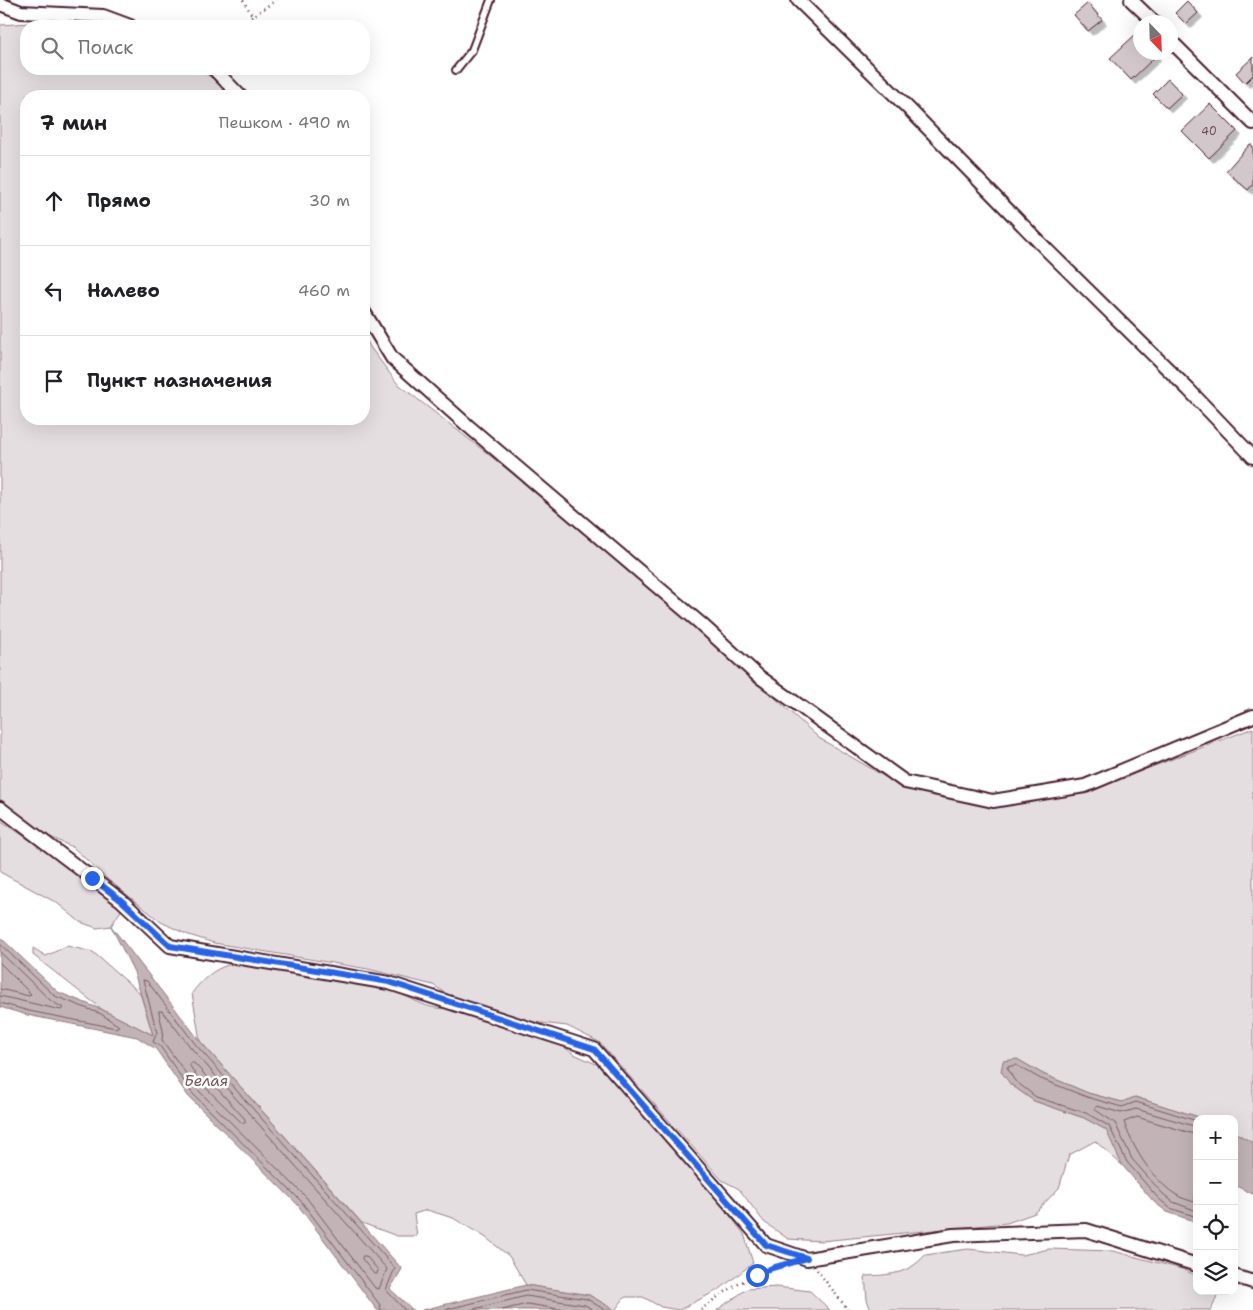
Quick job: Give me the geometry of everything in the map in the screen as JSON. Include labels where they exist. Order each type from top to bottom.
[{"type":"street","points":[[798,0],[910,109],[1253,457]]},
{"type":"street","points":[[1131,0],[1147,15]]},
{"type":"street","points":[[0,4],[21,12],[103,16],[114,20]]},
{"type":"street","points":[[1178,48],[1253,123]]},
{"type":"street","points":[[220,75],[234,90]]},
{"type":"street","points":[[370,322],[392,358],[467,426],[685,610],[757,675],[905,782],[994,801],[1085,786],[1253,716]]},
{"type":"street","points":[[0,808],[122,901],[170,946],[389,982],[594,1049],[766,1245],[807,1258],[954,1235],[1086,1230],[1193,1264]]},
{"type":"street","points":[[1238,1277],[1253,1282]]},
{"type":"lane","points":[[456,70],[472,50],[491,0]]},
{"type":"path","points":[[243,0],[252,15]]},
{"type":"path","points":[[246,20],[276,0]]},
{"type":"path","points":[[700,1310],[713,1299],[772,1268],[807,1258],[837,1293],[848,1310]]},
{"type":"shaded area","points":[[20,24],[20,75],[208,75],[224,90],[20,90],[20,425],[370,425],[370,347],[397,383],[552,504],[624,568],[704,633],[819,738],[904,788],[955,800],[995,805],[1042,799],[1097,788],[1253,728],[1253,1143],[1238,1134],[1238,1115],[1193,1115],[1135,1097],[1122,1102],[1088,1093],[1043,1074],[1017,1059],[1010,1084],[1034,1101],[1084,1118],[1107,1130],[1122,1165],[1095,1141],[1069,1155],[1059,1188],[1035,1213],[1007,1223],[821,1241],[788,1239],[764,1222],[739,1189],[722,1180],[599,1042],[567,1026],[533,1022],[503,1022],[550,1037],[574,1054],[598,1065],[710,1189],[744,1234],[753,1263],[720,1289],[679,1310],[661,1307],[643,1297],[625,1297],[615,1310],[589,1295],[526,1285],[509,1256],[485,1237],[453,1218],[427,1210],[414,1214],[417,1236],[397,1236],[362,1223],[200,1041],[192,993],[212,973],[228,965],[236,965],[384,988],[431,1007],[451,1008],[463,1004],[433,985],[368,969],[214,943],[186,934],[161,922],[106,878],[74,848],[36,830],[0,799],[0,25]]},
{"type":"shaded area","points":[[0,820],[37,845],[122,909],[111,926],[97,928],[80,922],[57,903],[0,872]]},
{"type":"shaded area","points":[[67,946],[93,952],[140,993],[153,1035],[103,1010],[33,955],[33,948],[46,956]]},
{"type":"shaded area","points":[[968,1249],[1022,1255],[1049,1249],[1113,1251],[1182,1269],[1193,1274],[1193,1295],[1217,1295],[1211,1310],[871,1310],[867,1300],[865,1276],[897,1273],[912,1267],[925,1255]]},
{"type":"shaded area","points":[[777,1287],[810,1291],[830,1310],[717,1310],[747,1289]]},
{"type":"water","name":"Белая","points":[[111,926],[200,1041],[402,1269],[390,1289],[413,1310],[377,1310],[297,1204],[188,1096],[156,1049],[137,1037],[27,1015],[0,1007],[0,937],[58,992],[103,1010],[153,1035],[134,972]]},
{"type":"water","points":[[1017,1059],[1043,1074],[1088,1093],[1122,1102],[1135,1097],[1193,1115],[1193,1221],[1167,1212],[1154,1202],[1122,1165],[1106,1130],[1084,1118],[1034,1101],[1010,1084],[1001,1071],[1003,1061]]},
{"type":"water","points":[[1238,1134],[1253,1143],[1253,1194],[1238,1187]]},
{"type":"water","points":[[526,1285],[589,1295],[615,1310],[422,1310]]},
{"type":"building","points":[[1187,1],[1198,13],[1186,24],[1175,13]]},
{"type":"building","points":[[1088,3],[1102,20],[1088,31],[1074,15]]},
{"type":"building","points":[[1133,37],[1133,60],[1152,60],[1131,80],[1110,58]]},
{"type":"building","points":[[1253,57],[1253,75],[1245,83],[1236,73]]},
{"type":"building","points":[[1168,79],[1182,94],[1167,108],[1153,94]]},
{"type":"building","points":[[1210,104],[1237,131],[1209,158],[1182,131]]},
{"type":"building","points":[[1250,144],[1253,146],[1253,184],[1248,190],[1226,171]]},
{"type":"route","points":[[92,878],[122,901],[170,946],[389,982],[594,1049],[766,1245],[807,1258],[772,1268],[757,1275]]}]
